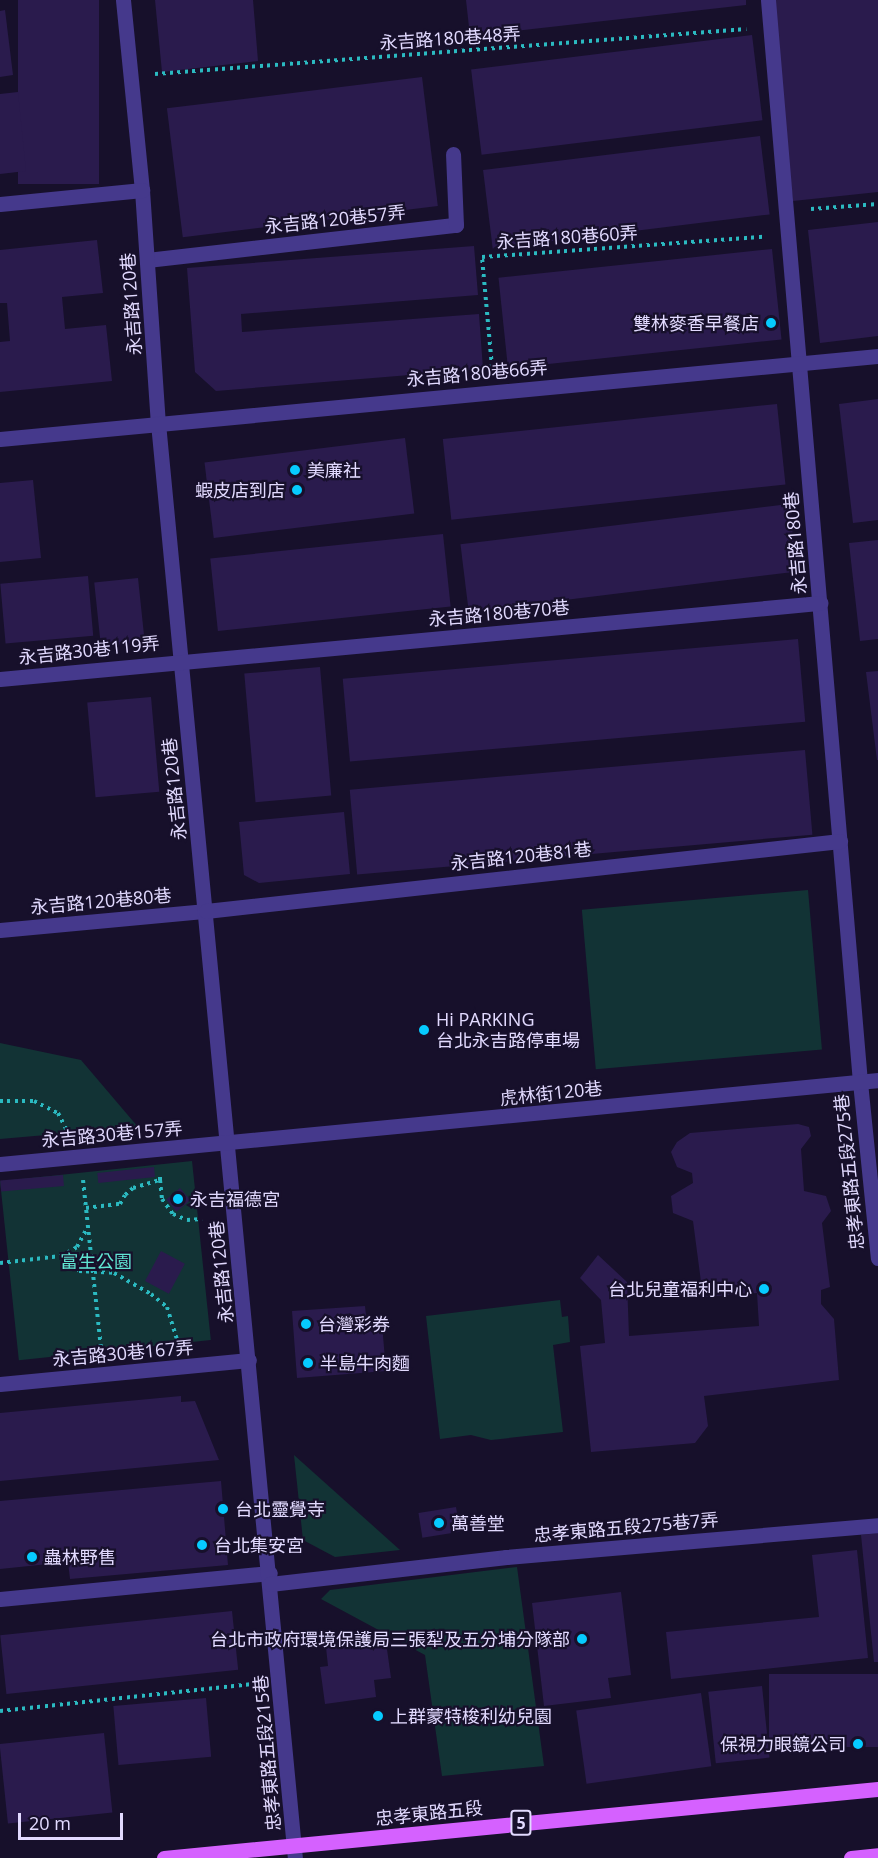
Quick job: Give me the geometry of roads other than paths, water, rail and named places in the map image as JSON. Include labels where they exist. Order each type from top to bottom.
[{"type":"main road","name":"忠孝東路五段","points":[[164,1858],[295,1852],[878,1789]]},
{"type":"main road","points":[[851,1858],[878,1855]]},
{"type":"street","name":"永吉路120巷","points":[[123,0],[142,190],[158,423],[270,1578]]},
{"type":"street","name":"永吉路180巷","points":[[768,0],[860,1082]]},
{"type":"street","name":"永吉路120巷57弄","points":[[147,260],[456,225],[453,153]]},
{"type":"street","points":[[0,204],[142,190]]},
{"type":"street","name":"永吉路180巷66弄","points":[[0,439],[878,356]]},
{"type":"street","name":"永吉路180巷70巷","points":[[182,661],[820,603]]},
{"type":"street","name":"永吉路30巷119弄","points":[[0,679],[182,661]]},
{"type":"street","name":"永吉路120巷81巷","points":[[206,911],[840,841]]},
{"type":"street","name":"永吉路120巷80巷","points":[[0,930],[206,911]]},
{"type":"street","name":"虎林街120巷","points":[[228,1143],[878,1080]]},
{"type":"street","name":"忠孝東路五段275巷","points":[[860,1082],[878,1258]]},
{"type":"street","name":"永吉路30巷157弄","points":[[0,1164],[228,1143]]},
{"type":"street","name":"永吉路30巷167弄","points":[[0,1384],[249,1360]]},
{"type":"street","name":"忠孝東路五段275巷7弄","points":[[0,1599],[878,1525]]},
{"type":"street","name":"忠孝東路五段215巷","points":[[270,1578],[295,1852]]},
{"type":"place","name":"雙林麥香早餐店","points":[[771,323]]},
{"type":"place","name":"美廉社","points":[[295,470]]},
{"type":"place","name":"蝦皮店到店","points":[[297,490]]},
{"type":"place","name":"Hi PARKING 台北永吉路停車場","points":[[424,1030]]},
{"type":"place","name":"永吉福德宮","points":[[178,1199]]},
{"type":"place","name":"台北兒童福利中心","points":[[764,1289]]},
{"type":"place","name":"台灣彩券","points":[[306,1324]]},
{"type":"place","name":"半島牛肉麵","points":[[308,1363]]},
{"type":"place","name":"台北靈覺寺","points":[[223,1509]]},
{"type":"place","name":"萬善堂","points":[[439,1523]]},
{"type":"place","name":"台北集安宮","points":[[202,1545]]},
{"type":"place","name":"蟲林野售","points":[[32,1557]]},
{"type":"place","name":"台北市政府環境保護局三張犁及五分埔分隊部","points":[[582,1639]]},
{"type":"place","name":"上群蒙特梭利幼兒園","points":[[378,1716]]},
{"type":"place","name":"保視力眼鏡公司","points":[[858,1744]]},
{"type":"park label","name":"富生公園","points":[[96,1261]]}]
